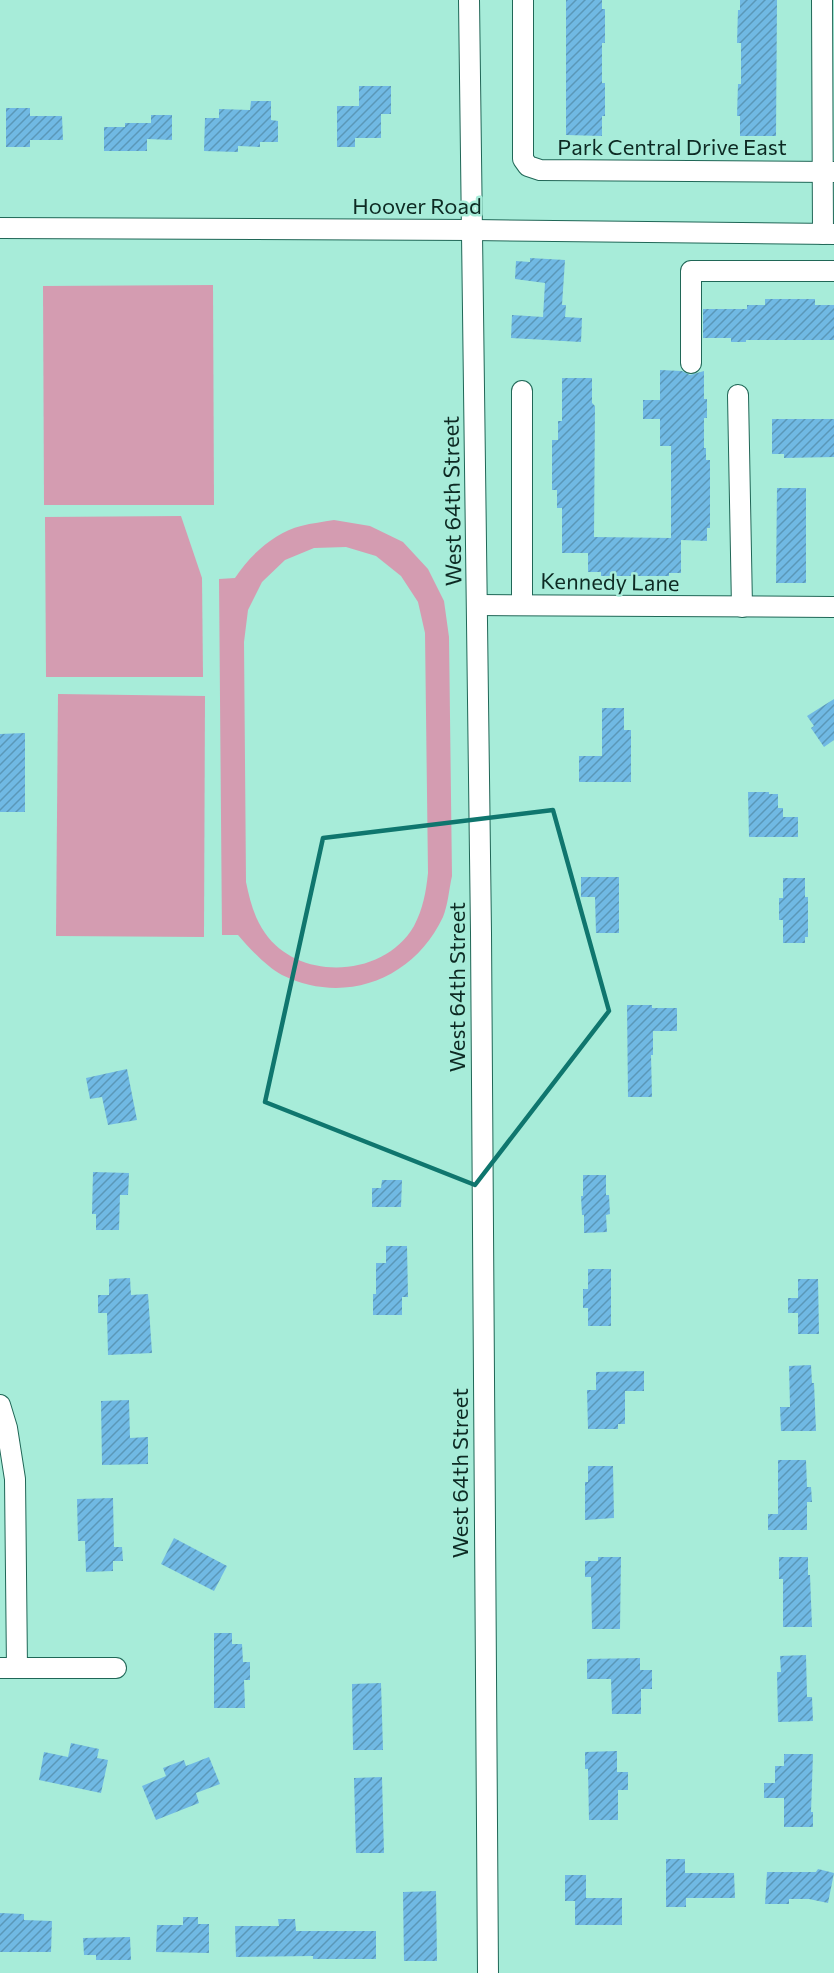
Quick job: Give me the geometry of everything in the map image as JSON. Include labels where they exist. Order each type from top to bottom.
[{"type":"street","name":"West 64th Street","points":[[469,0],[477,605],[488,1973]]},
{"type":"street","name":"Park Central Drive East","points":[[523,0],[523,159],[528,166],[540,171],[828,172]]},
{"type":"street","points":[[822,0],[829,234]]},
{"type":"street","name":"Hoover Road","points":[[0,228],[829,234]]},
{"type":"street","points":[[691,363],[691,271],[834,271]]},
{"type":"street","points":[[522,391],[522,605]]},
{"type":"street","points":[[738,395],[742,607]]},
{"type":"street","name":"Kennedy Lane","points":[[477,605],[834,607]]},
{"type":"street","points":[[0,1405],[7,1428],[15,1479],[8,1668],[116,1668]]},
{"type":"highlighted area","points":[[553,810],[609,1011],[475,1185],[265,1102],[323,838]]},
{"type":"shaded area","points":[[213,285],[214,505],[44,505],[43,286]]},
{"type":"shaded area","points":[[181,516],[202,578],[203,677],[46,677],[45,517]]},
{"type":"shaded area","points":[[334,520],[370,526],[403,542],[428,569],[444,601],[449,637],[452,876],[443,917],[430,939],[414,957],[396,971],[375,981],[353,987],[330,988],[306,984],[282,975],[264,962],[238,935],[222,935],[219,579],[235,578],[255,553],[272,539],[291,529]],"holes":[[[346,547],[376,556],[401,576],[418,602],[425,633],[428,873],[424,900],[417,920],[400,943],[383,956],[363,964],[341,967],[319,966],[298,960],[280,949],[265,933],[253,909],[246,882],[244,642],[248,610],[262,582],[285,560],[314,548]]]},
{"type":"shaded area","points":[[58,694],[205,696],[204,937],[56,936]]},
{"type":"building","points":[[566,0],[602,0],[602,9],[605,9],[602,83],[605,83],[605,116],[602,116],[602,136],[566,135]]},
{"type":"building","points":[[740,0],[777,0],[776,136],[740,136],[740,116],[737,116],[738,84],[741,84],[741,43],[737,43]]},
{"type":"building","points":[[359,86],[391,86],[391,114],[381,114],[381,138],[355,138],[355,147],[337,147],[337,106],[359,106]]},
{"type":"building","points":[[251,101],[271,101],[271,120],[278,121],[278,142],[260,142],[260,147],[238,146],[238,152],[204,151],[205,118],[219,118],[219,109],[250,110]]},
{"type":"building","points":[[6,108],[30,108],[30,116],[62,116],[63,140],[30,140],[30,147],[6,147]]},
{"type":"building","points":[[151,115],[172,115],[172,140],[147,139],[147,151],[104,151],[104,127],[125,127],[125,123],[151,123]]},
{"type":"building","points":[[530,258],[565,260],[562,305],[566,305],[565,317],[582,318],[581,342],[511,338],[512,315],[543,317],[545,283],[515,279],[516,261],[530,262]]},
{"type":"building","points":[[765,299],[815,299],[815,305],[834,305],[834,340],[731,342],[731,338],[703,338],[703,309],[747,309],[747,305],[765,305]]},
{"type":"building","points":[[660,370],[682,371],[690,375],[704,371],[707,418],[704,418],[704,448],[706,448],[706,460],[710,460],[710,528],[707,528],[707,541],[681,540],[681,573],[669,573],[669,576],[601,576],[601,572],[588,572],[588,553],[562,553],[562,508],[557,508],[557,490],[552,490],[552,440],[558,440],[558,421],[562,421],[562,378],[592,378],[592,403],[595,406],[594,537],[671,538],[671,446],[660,446],[660,419],[643,419],[643,400],[660,400]]},
{"type":"building","points":[[772,419],[834,419],[834,457],[784,458],[784,454],[772,454]]},
{"type":"building","points":[[777,488],[806,488],[806,583],[776,583]]},
{"type":"building","points":[[834,699],[834,740],[824,747],[811,728],[814,726],[807,716]]},
{"type":"building","points":[[602,708],[624,708],[624,730],[631,730],[631,782],[579,782],[579,756],[602,756]]},
{"type":"building","points":[[25,733],[25,812],[0,812],[0,734]]},
{"type":"building","points":[[748,792],[778,794],[778,808],[783,808],[783,817],[798,817],[798,837],[749,837]]},
{"type":"building","points":[[581,877],[619,877],[619,933],[596,933],[595,897],[581,897]]},
{"type":"building","points":[[783,878],[805,878],[805,897],[808,897],[808,937],[805,937],[805,943],[783,943],[783,920],[779,920],[779,898],[783,898]]},
{"type":"building","points":[[627,1005],[677,1008],[677,1031],[653,1031],[652,1097],[628,1097]]},
{"type":"building","points":[[127,1069],[137,1120],[108,1125],[102,1097],[90,1099],[86,1078]]},
{"type":"building","points":[[93,1172],[129,1173],[128,1195],[120,1195],[119,1230],[96,1230],[96,1214],[92,1214]]},
{"type":"building","points":[[583,1175],[606,1175],[606,1195],[609,1195],[610,1214],[606,1215],[607,1232],[584,1233],[581,1196],[583,1196]]},
{"type":"building","points":[[382,1180],[402,1180],[401,1207],[372,1207],[372,1188],[381,1188]]},
{"type":"building","points":[[386,1246],[407,1246],[408,1297],[402,1297],[402,1315],[373,1315],[376,1263],[386,1263]]},
{"type":"building","points":[[588,1269],[611,1269],[611,1326],[588,1326],[588,1308],[583,1308],[583,1289],[588,1289]]},
{"type":"building","points":[[130,1278],[131,1295],[148,1294],[152,1353],[108,1355],[107,1313],[98,1313],[98,1295],[109,1295],[109,1279]]},
{"type":"building","points":[[798,1279],[818,1279],[819,1334],[798,1334],[798,1313],[788,1313],[788,1298],[798,1298]]},
{"type":"building","points":[[811,1365],[816,1431],[781,1431],[780,1407],[790,1407],[789,1366]]},
{"type":"building","points":[[644,1371],[644,1391],[625,1391],[625,1424],[618,1424],[618,1429],[588,1429],[587,1390],[596,1390],[596,1372]]},
{"type":"building","points":[[129,1400],[130,1438],[148,1437],[148,1464],[102,1465],[101,1401]]},
{"type":"building","points":[[778,1460],[806,1460],[807,1487],[811,1487],[812,1502],[807,1502],[807,1530],[768,1530],[768,1514],[778,1514]]},
{"type":"building","points":[[588,1466],[613,1466],[614,1518],[585,1520],[585,1482],[588,1482]]},
{"type":"building","points":[[113,1498],[114,1547],[122,1547],[123,1561],[113,1561],[113,1571],[86,1572],[85,1541],[78,1541],[77,1499]]},
{"type":"building","points":[[174,1538],[227,1566],[214,1591],[161,1564]]},
{"type":"building","points":[[598,1557],[621,1557],[620,1629],[592,1629],[591,1577],[585,1577],[585,1561],[598,1561]]},
{"type":"building","points":[[779,1557],[808,1557],[812,1627],[783,1627],[783,1579],[779,1579]]},
{"type":"building","points":[[214,1633],[232,1633],[232,1644],[242,1644],[243,1662],[250,1662],[250,1680],[244,1680],[245,1708],[214,1708]]},
{"type":"building","points":[[806,1655],[807,1697],[812,1697],[813,1721],[778,1722],[777,1672],[781,1672],[780,1656]]},
{"type":"building","points":[[640,1658],[640,1670],[652,1670],[652,1689],[641,1689],[641,1714],[612,1714],[611,1679],[587,1679],[587,1659]]},
{"type":"building","points":[[381,1683],[383,1750],[353,1750],[352,1684]]},
{"type":"building","points":[[71,1743],[99,1749],[97,1758],[108,1760],[101,1793],[39,1780],[44,1752],[68,1757]]},
{"type":"building","points":[[617,1751],[617,1772],[628,1772],[628,1790],[618,1790],[618,1820],[589,1820],[588,1769],[585,1769],[585,1752]]},
{"type":"building","points":[[784,1754],[813,1754],[811,1812],[813,1812],[813,1827],[784,1827],[784,1798],[764,1798],[764,1783],[775,1783],[775,1766],[784,1766]]},
{"type":"building","points":[[209,1757],[220,1784],[196,1793],[199,1803],[156,1820],[142,1786],[166,1776],[163,1768],[184,1760],[186,1766]]},
{"type":"building","points":[[382,1777],[384,1853],[356,1853],[354,1778]]},
{"type":"building","points":[[666,1859],[685,1859],[685,1873],[734,1873],[735,1898],[686,1898],[686,1907],[666,1907]]},
{"type":"building","points":[[818,1869],[834,1873],[828,1903],[809,1899],[789,1899],[789,1904],[765,1904],[767,1872],[816,1872]]},
{"type":"building","points":[[565,1875],[586,1875],[586,1898],[622,1898],[622,1925],[575,1925],[575,1901],[565,1901]]},
{"type":"building","points":[[436,1891],[437,1961],[404,1961],[403,1892]]},
{"type":"building","points":[[0,1913],[24,1914],[24,1920],[52,1921],[51,1952],[0,1952]]},
{"type":"building","points":[[183,1917],[198,1917],[198,1924],[209,1924],[209,1953],[156,1952],[157,1925],[183,1925]]},
{"type":"building","points":[[278,1919],[295,1919],[296,1931],[376,1931],[376,1959],[313,1959],[313,1956],[236,1957],[235,1926],[279,1926]]},
{"type":"building","points":[[130,1937],[131,1960],[96,1960],[96,1955],[84,1955],[83,1938]]}]
